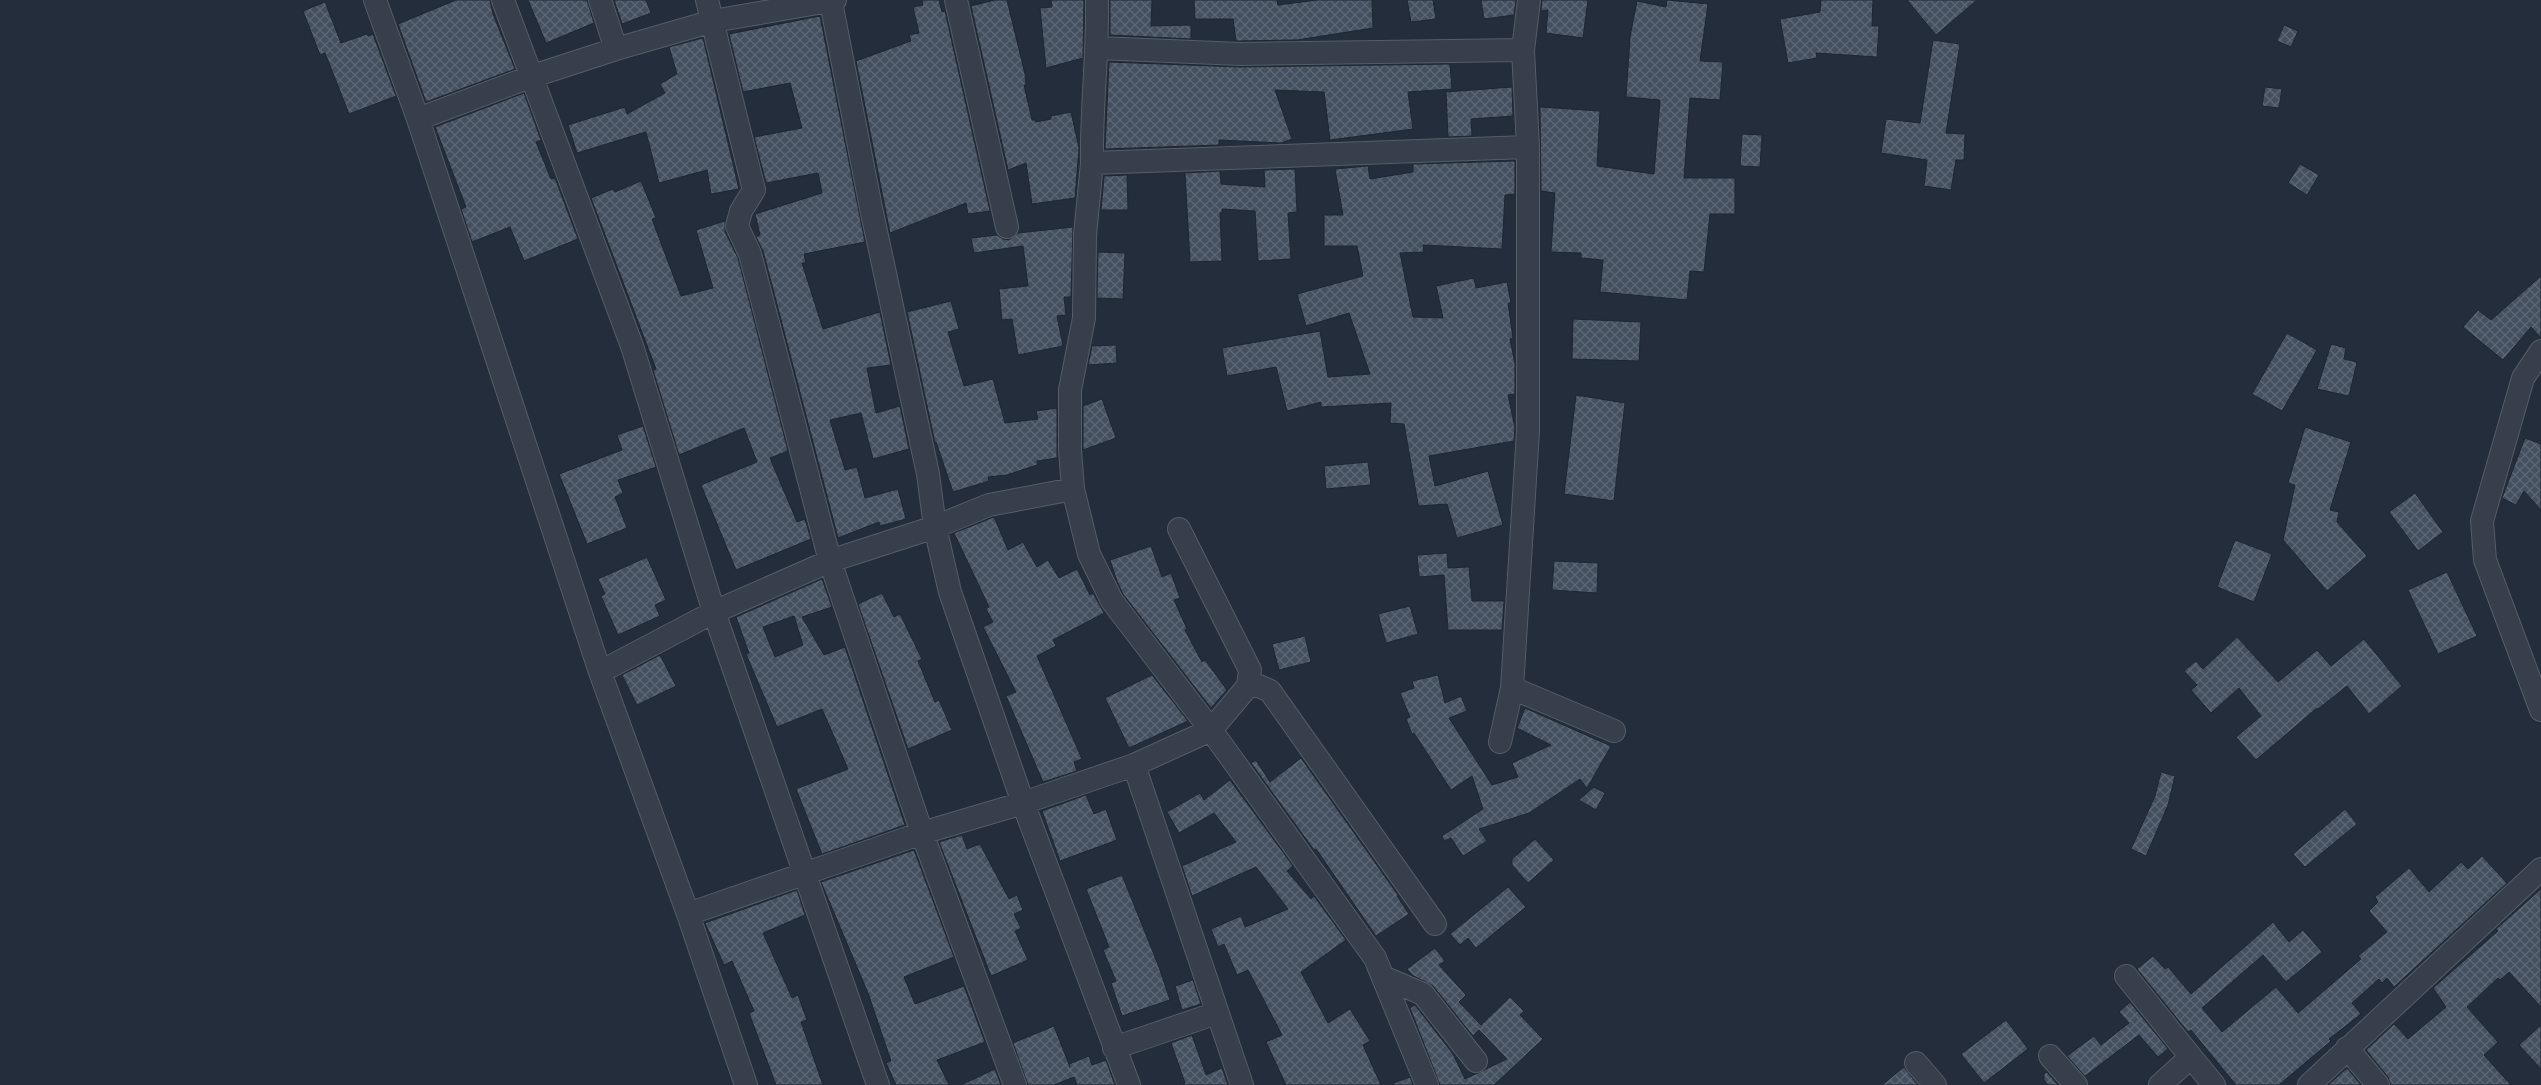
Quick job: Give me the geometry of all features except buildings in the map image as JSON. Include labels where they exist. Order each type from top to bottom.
[{"type":"street","points":[[375,0],[418,119],[600,672],[688,914],[746,1085]]},
{"type":"street","points":[[503,0],[530,77],[632,346],[714,612],[878,1085]]},
{"type":"street","points":[[600,0],[616,48]]},
{"type":"street","points":[[956,0],[1007,226]]},
{"type":"street","points":[[1097,0],[1098,48],[1091,115],[1092,163],[1085,235],[1084,318],[1070,390],[1070,450],[1073,489],[1089,554],[1112,601],[1211,730],[1375,958],[1427,1085]]},
{"type":"street","points":[[1500,742],[1512,688],[1528,430],[1528,147],[1522,50],[1529,0]]},
{"type":"street","points":[[418,119],[530,77],[616,48],[710,10],[833,1],[871,208],[919,428],[935,527],[950,592],[1023,803],[1128,1085]]},
{"type":"street","points":[[710,10],[754,190],[741,211],[737,226],[750,254],[830,561],[922,833],[1015,1085]]},
{"type":"street","points":[[1098,48],[1240,54],[1522,50]]},
{"type":"street","points":[[1092,163],[1528,147]]},
{"type":"street","points":[[2541,351],[2523,378],[2482,521],[2484,560],[2541,710]]},
{"type":"street","points":[[600,672],[714,612],[830,561],[935,527],[989,505],[1073,489]]},
{"type":"street","points":[[688,914],[922,833],[1023,803],[1134,765],[1211,730],[1248,686],[1250,670],[1179,529]]},
{"type":"street","points":[[1248,686],[1259,686],[1270,691],[1435,924]]},
{"type":"street","points":[[1512,688],[1614,731]]},
{"type":"street","points":[[1134,765],[1242,1085]]},
{"type":"street","points":[[2309,1085],[2541,869]]},
{"type":"street","points":[[2126,976],[2214,1085]]},
{"type":"street","points":[[1383,977],[1424,994],[1476,1061]]},
{"type":"street","points":[[1114,1048],[1217,1013]]},
{"type":"street","points":[[2347,1048],[2378,1085]]},
{"type":"street","points":[[2050,1056],[2076,1085]]},
{"type":"street","points":[[2160,1085],[2191,1057]]},
{"type":"street","points":[[1916,1063],[1936,1085]]}]
